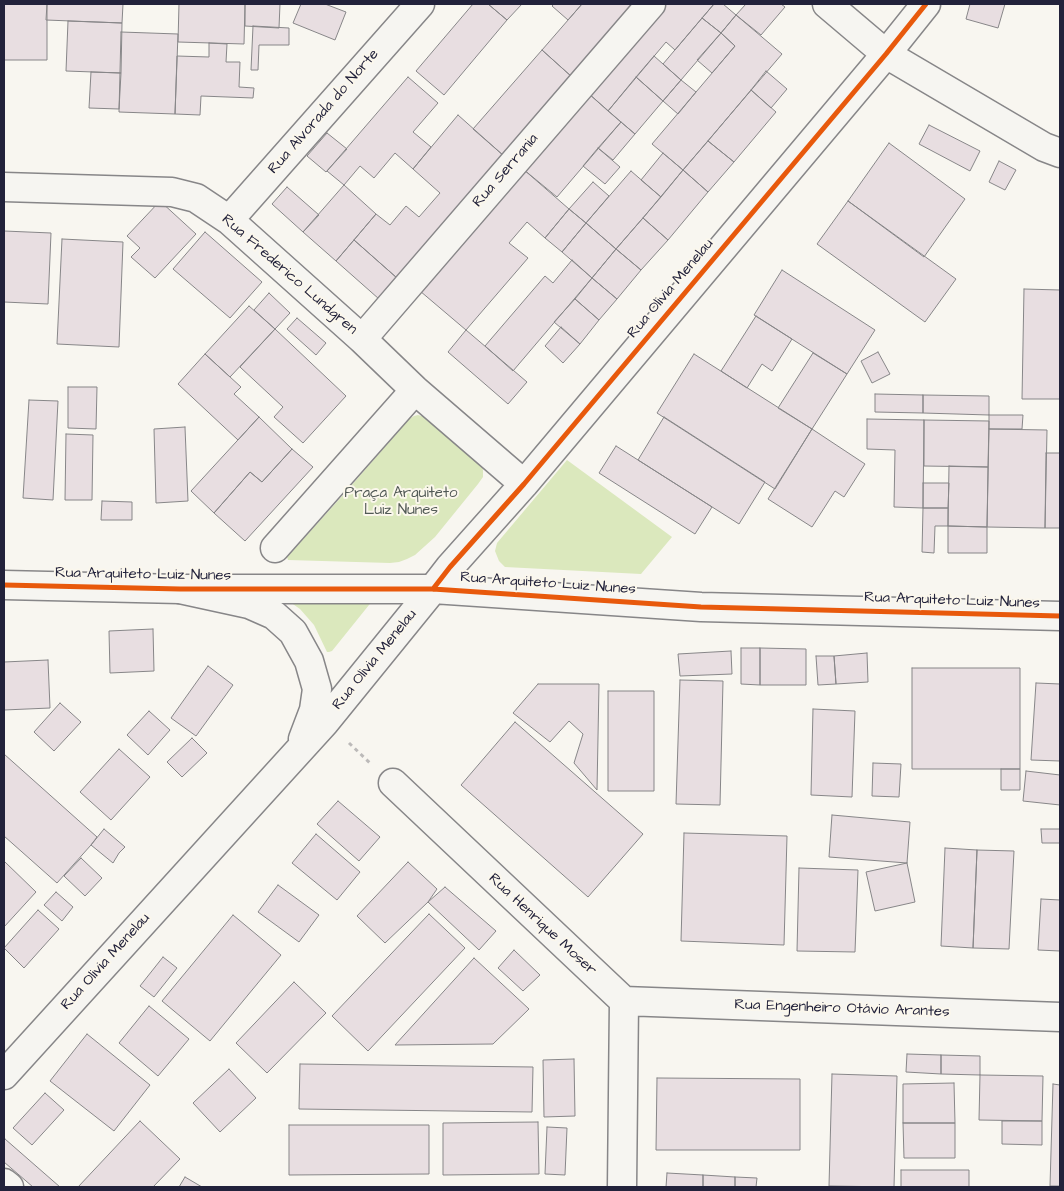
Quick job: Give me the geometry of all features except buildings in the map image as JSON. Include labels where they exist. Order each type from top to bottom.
[{"type":"street","name":"Rua Alvorada do Norte","points":[[228,220],[420,4]]},
{"type":"street","name":"Rua Serrania","points":[[362,339],[651,4]]},
{"type":"street","points":[[827,4],[886,54],[1044,147],[1060,153]]},
{"type":"street","name":"Rua Olivia Menelau","points":[[4,1075],[325,722],[450,567],[524,484],[926,4]]},
{"type":"street","name":"Rua Frederico Lundgren","points":[[4,187],[172,192],[196,198],[228,220],[362,339],[415,390],[524,484]]},
{"type":"street","points":[[275,548],[415,390]]},
{"type":"street","name":"Rua Arquiteto Luiz Nunes","points":[[4,584],[180,589],[433,588],[701,607],[1060,616]]},
{"type":"street","points":[[180,589],[249,604],[274,615],[292,632],[309,661],[317,690],[314,710],[300,750]]},
{"type":"street","name":"Rua Henrique Moser","points":[[393,783],[624,1002]]},
{"type":"street","points":[[622,1187],[624,1002]]},
{"type":"street","name":"Rua Engenheiro Otávio Arantes","points":[[624,1002],[1060,1017]]},
{"type":"street","points":[[4,1183],[9,1187]]},
{"type":"path","points":[[325,722],[393,783]]},
{"type":"green space","name":"Praça Arquiteto Luiz Nunes","points":[[418,415],[425,417],[480,461],[483,470],[483,477],[478,484],[435,537],[415,555],[399,562],[288,560],[287,557],[409,419]]},
{"type":"green space","points":[[567,460],[672,537],[641,574],[505,567],[499,561],[495,551],[497,543]]},
{"type":"green space","points":[[287,600],[373,600],[332,651],[327,652],[314,625],[300,609]]},
{"type":"cycle path","points":[[433,589],[450,567],[524,484],[926,4]]},
{"type":"cycle path","points":[[4,585],[180,589],[433,589],[701,607],[1060,616]]}]
